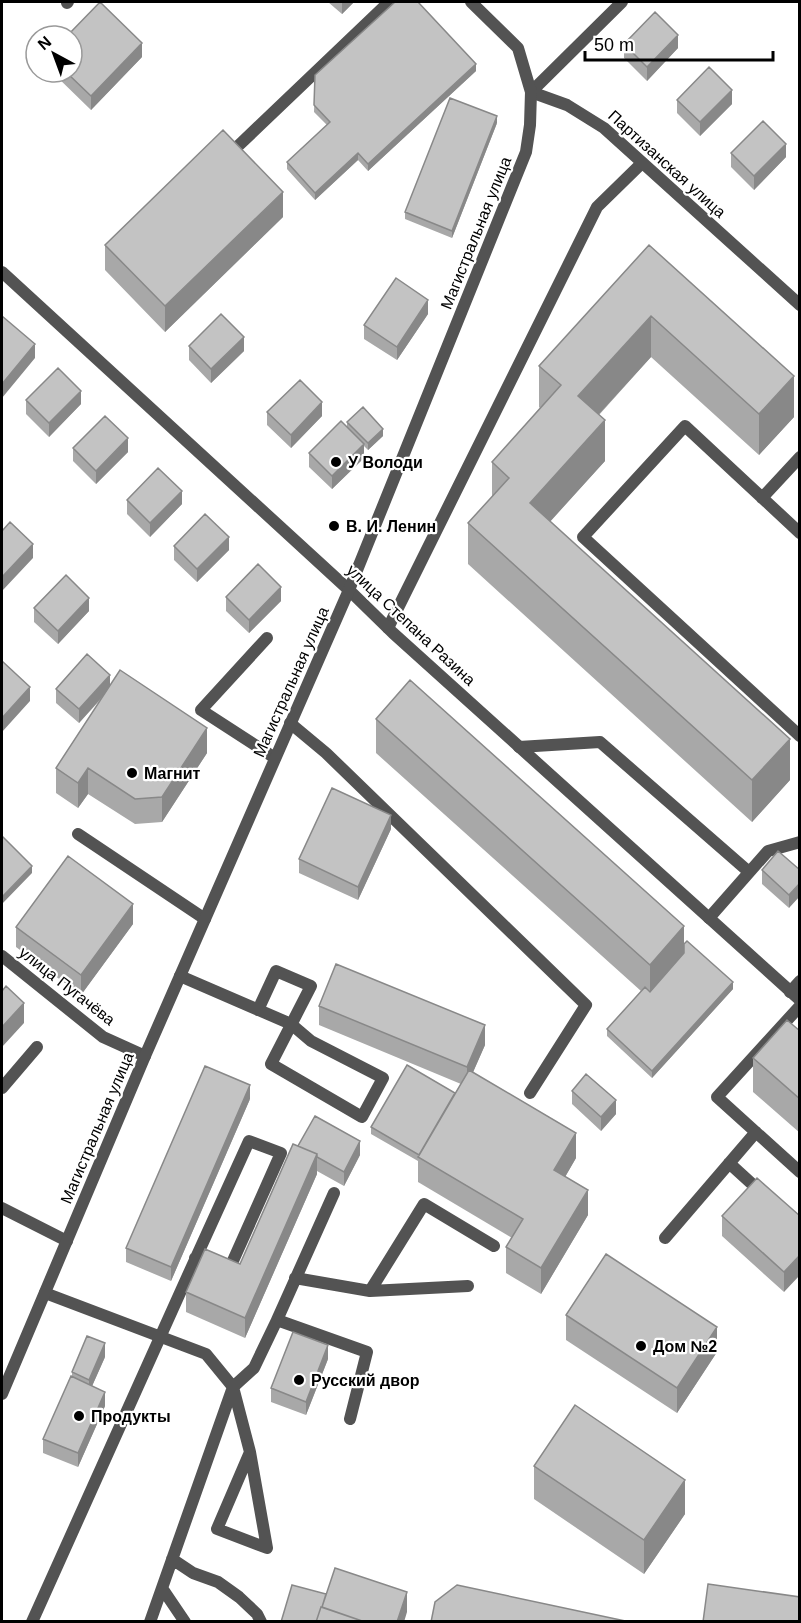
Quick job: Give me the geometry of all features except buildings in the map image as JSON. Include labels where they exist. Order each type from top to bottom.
[{"type":"street","points":[[237,147],[389,2]]},
{"type":"street","points":[[471,2],[518,48],[531,92],[622,2]]},
{"type":"street","name":"Партизанская улица","points":[[531,92],[567,105],[603,128],[800,305]]},
{"type":"street","name":"Магистральная улица","points":[[2,1394],[145,1056],[349,590],[526,152],[531,92]]},
{"type":"street","points":[[388,628],[597,207],[642,163]]},
{"type":"street","name":"улица Степана Разина","points":[[2,272],[388,628],[795,996]]},
{"type":"street","points":[[798,733],[583,537],[685,426],[800,533]]},
{"type":"street","points":[[762,498],[800,457]]},
{"type":"street","points":[[267,638],[201,710],[275,758]]},
{"type":"street","points":[[290,723],[326,753],[586,1005],[530,1093]]},
{"type":"street","points":[[519,747],[600,742],[749,872]]},
{"type":"street","points":[[78,834],[205,919]]},
{"type":"street","points":[[709,918],[768,851],[800,842]]},
{"type":"street","name":"улица Пугачёва","points":[[2,956],[103,1037],[145,1056]]},
{"type":"street","points":[[180,976],[258,1010],[291,1024],[311,1041],[383,1078],[362,1117],[270,1064],[291,1024],[311,986],[276,971],[258,1010]]},
{"type":"street","points":[[795,996],[800,981]]},
{"type":"street","points":[[800,1006],[717,1097],[800,1172]]},
{"type":"street","points":[[2,1088],[37,1047]]},
{"type":"street","points":[[665,1238],[756,1132]]},
{"type":"street","points":[[32,1622],[195,1258],[249,1141],[281,1153],[228,1272],[195,1258]]},
{"type":"street","points":[[729,1163],[773,1203]]},
{"type":"street","points":[[150,1622],[233,1387],[254,1368],[334,1193]]},
{"type":"street","points":[[370,1291],[424,1204],[494,1246]]},
{"type":"street","points":[[2,1208],[66,1241]]},
{"type":"street","points":[[295,1278],[370,1291],[468,1286]]},
{"type":"street","points":[[45,1293],[206,1354],[233,1387],[250,1452],[267,1548],[217,1529],[250,1452]]},
{"type":"street","points":[[277,1320],[367,1352],[350,1419]]},
{"type":"street","points":[[172,1559],[194,1573],[218,1582],[239,1597],[257,1614],[261,1622]]},
{"type":"street","points":[[162,1588],[185,1622]]},
{"type":"place","name":"У Володи","points":[[336,462]]},
{"type":"place","name":"В. И. Ленин","points":[[334,526]]},
{"type":"place","name":"Магнит","points":[[132,773]]},
{"type":"place","name":"Дом №2","points":[[641,1346]]},
{"type":"place","name":"Русский двор","points":[[299,1380]]},
{"type":"place","name":"Продукты","points":[[79,1416]]}]
